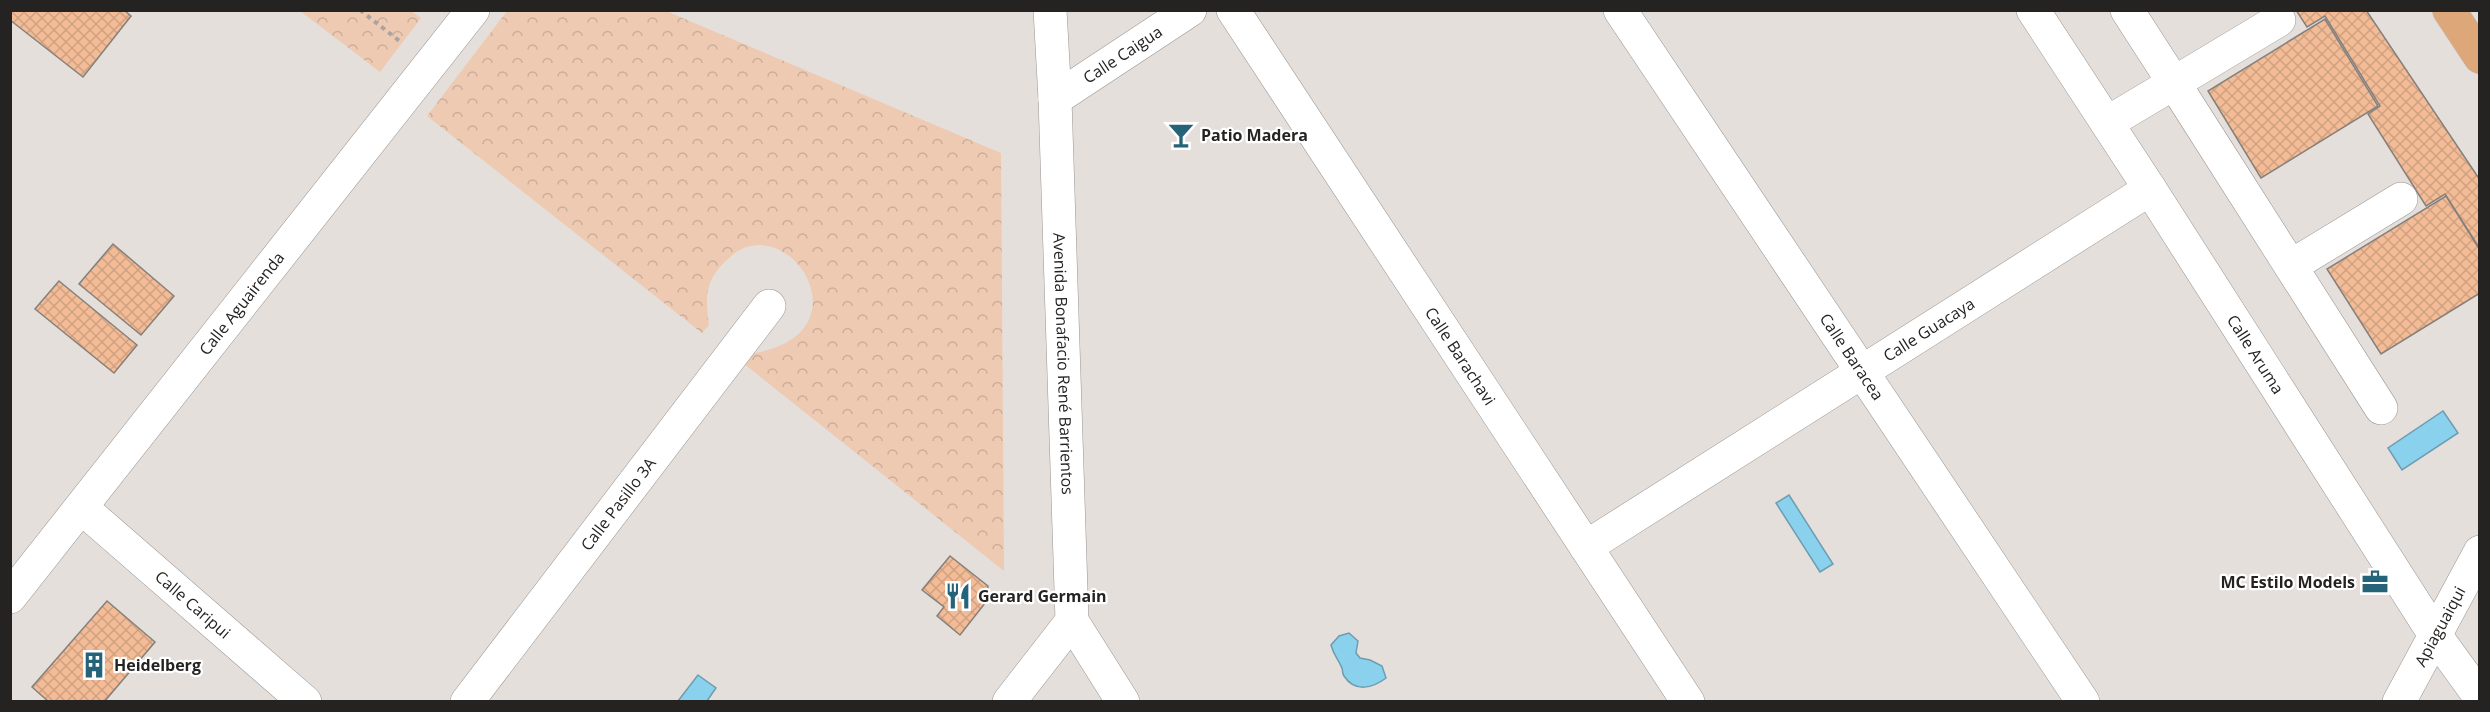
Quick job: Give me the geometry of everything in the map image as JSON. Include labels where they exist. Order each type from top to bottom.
[{"type":"main road","points":[[2449,10],[2480,57]]},
{"type":"street","name":"Calle Aguairenda","points":[[10,597],[473,10]]},
{"type":"street","name":"Avenida Bonafacio René Barrientos","points":[[1050,10],[1056,99],[1072,621]]},
{"type":"street","name":"Calle Caigua","points":[[1056,99],[1190,10]]},
{"type":"street","name":"Calle Barachavi","points":[[1233,10],[1688,702]]},
{"type":"street","name":"Calle Baracea","points":[[1620,10],[2083,702]]},
{"type":"street","name":"Calle Aruma","points":[[2033,10],[2435,635],[2480,698]]},
{"type":"street","points":[[2127,10],[2381,408]]},
{"type":"street","points":[[2107,123],[2279,20]]},
{"type":"street","name":"Calle Guacaya","points":[[1586,547],[2150,189]]},
{"type":"street","points":[[2291,266],[2401,199]]},
{"type":"street","name":"Calle Pasillo 3A","points":[[467,702],[769,306]]},
{"type":"street","name":"Calle Caripui","points":[[82,508],[305,702]]},
{"type":"street","name":"Apiaguaiqui","points":[[2399,702],[2480,552]]},
{"type":"street","points":[[1009,702],[1072,621],[1123,702]]},
{"type":"path","points":[[360,10],[429,63]]},
{"type":"green space","points":[[300,11],[411,11],[421,18],[380,72]]},
{"type":"green space","points":[[507,11],[666,11],[1001,153],[1004,571],[743,363],[748,354],[786,343],[807,324],[813,301],[807,279],[793,260],[773,247],[751,246],[728,259],[715,274],[708,289],[709,325],[702,333],[427,116]]},
{"type":"water","points":[[2443,411],[2458,433],[2402,470],[2388,448]]},
{"type":"water","points":[[1789,495],[1833,564],[1820,572],[1776,503]]},
{"type":"water","points":[[1349,633],[1358,641],[1356,653],[1360,658],[1382,666],[1386,678],[1364,687],[1353,685],[1348,681],[1331,645],[1339,636]]},
{"type":"water","points":[[698,675],[716,688],[707,701],[678,701]]},
{"type":"building","points":[[10,10],[124,10],[131,16],[83,77],[10,20]]},
{"type":"building","points":[[2296,10],[2366,10],[2480,180],[2480,249],[2445,194],[2426,206],[2368,114],[2380,106],[2325,16],[2307,27]]},
{"type":"building","points":[[2325,19],[2378,106],[2261,178],[2208,91]]},
{"type":"building","points":[[2446,196],[2480,250],[2480,293],[2381,354],[2327,269]]},
{"type":"building","points":[[113,244],[174,296],[141,335],[79,284]]},
{"type":"building","points":[[59,281],[137,345],[114,373],[35,309]]},
{"type":"building","name":"Gerard Germain","points":[[950,556],[988,586],[986,602],[960,635],[937,616],[944,607],[922,590]]},
{"type":"building","name":"Heidelberg","points":[[107,601],[155,642],[104,702],[49,702],[32,687]]},
{"type":"place","name":"Patio Madera","points":[[1181,135]]},
{"type":"place","name":"MC Estilo Models","points":[[2375,582]]},
{"type":"place","name":"Gerard Germain","points":[[958,596]]},
{"type":"place","name":"Heidelberg","points":[[94,665]]}]
